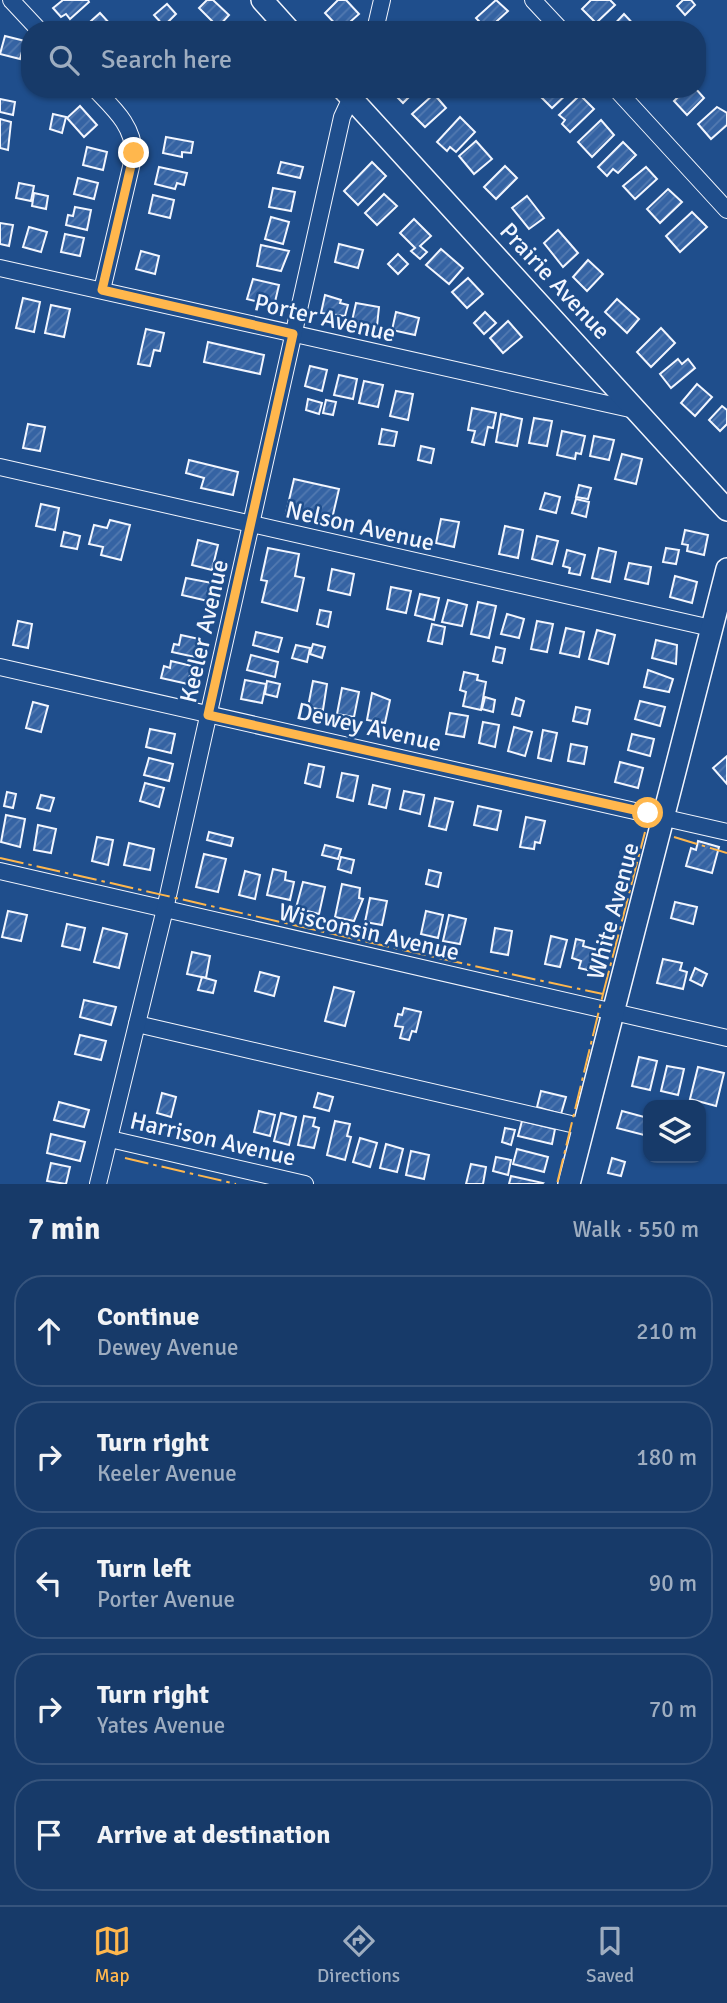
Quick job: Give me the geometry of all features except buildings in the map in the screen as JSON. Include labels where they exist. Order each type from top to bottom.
[{"type":"main road","points":[[262,0],[281,21]]},
{"type":"main road","name":"Prairie Avenue","points":[[355,98],[727,510]]},
{"type":"main road","name":"White Avenue","points":[[569,1184],[727,569]]},
{"type":"street","points":[[10,0],[30,21]]},
{"type":"street","points":[[377,21],[383,0]]},
{"type":"street","points":[[533,0],[553,21]]},
{"type":"street","points":[[102,290],[132,162],[134,142],[124,120],[103,98]]},
{"type":"street","name":"Keeler Avenue","points":[[98,1184],[164,909],[348,98]]},
{"type":"street","points":[[624,98],[727,210]]},
{"type":"street","name":"Porter Avenue","points":[[0,268],[639,411]]},
{"type":"street","name":"Nelson Avenue","points":[[0,467],[711,628]]},
{"type":"street","name":"Dewey Avenue","points":[[0,667],[727,832]]},
{"type":"street","name":"Wisconsin Avenue","points":[[0,872],[727,1038]]},
{"type":"street","points":[[137,1024],[584,1127]]},
{"type":"street","name":"Harrison Avenue","points":[[110,1139],[305,1184]]},
{"type":"power","points":[[603,994],[645,832]]},
{"type":"power","points":[[674,837],[727,853]]},
{"type":"power","points":[[0,858],[603,994],[557,1184]]},
{"type":"power","points":[[125,1158],[236,1184]]},
{"type":"route","points":[[134,153],[102,290],[293,334],[208,715],[648,813]]}]
